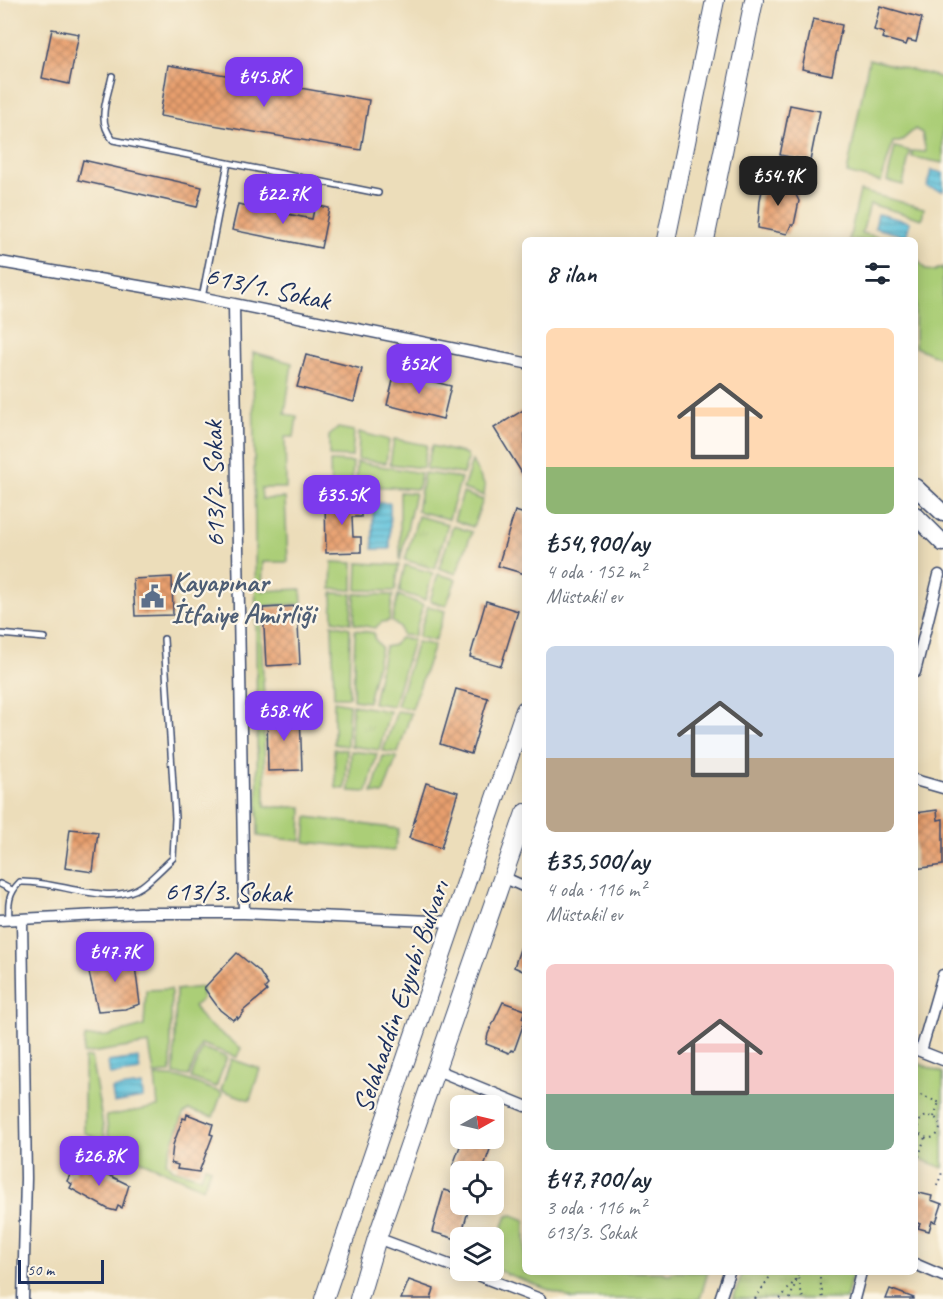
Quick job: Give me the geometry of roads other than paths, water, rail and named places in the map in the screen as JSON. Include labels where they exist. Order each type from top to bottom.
[{"type":"main road","points":[[667,237],[715,0]]},
{"type":"main road","points":[[706,237],[754,0]]},
{"type":"main road","points":[[918,490],[943,513]]},
{"type":"main road","points":[[918,518],[943,543]]},
{"type":"main road","name":"Selahaddin Eyyubi Bulvarı","points":[[324,1299],[522,719]]},
{"type":"main road","name":"Selahaddin Eyyubi Bulvarı","points":[[359,1299],[377,1238],[522,822]]},
{"type":"street","name":"613/1. Sokak","points":[[0,261],[202,298],[522,362]]},
{"type":"street","name":"613/2. Sokak","points":[[234,305],[243,913]]},
{"type":"street","points":[[918,660],[939,575]]},
{"type":"street","points":[[918,781],[943,788]]},
{"type":"street","points":[[503,878],[522,886]]},
{"type":"street","name":"613/3. Sokak","points":[[5,920],[139,913],[243,913],[454,922]]},
{"type":"street","points":[[22,920],[26,1178],[23,1299]]},
{"type":"street","points":[[943,975],[918,1050],[943,1060]]},
{"type":"street","points":[[437,1070],[522,1105]]},
{"type":"street","points":[[377,1238],[450,1265]]},
{"type":"street","points":[[918,1265],[943,1276]]},
{"type":"street","points":[[720,1299],[728,1275]]},
{"type":"street","points":[[854,1299],[860,1275]]},
{"type":"street","points":[[492,1281],[540,1299]]},
{"type":"lane","points":[[112,76],[102,118],[105,130],[113,140],[378,193]]},
{"type":"lane","points":[[202,298],[228,163]]},
{"type":"lane","points":[[0,634],[45,638]]},
{"type":"lane","points":[[5,920],[12,890],[20,882],[36,881],[108,896],[131,892],[142,886],[173,858],[175,818],[164,639]]},
{"type":"lane","points":[[0,884],[12,890]]},
{"type":"water","points":[[931,170],[943,173],[943,191],[927,187]]},
{"type":"water","points":[[878,214],[910,222],[906,236],[875,228]]},
{"type":"water","points":[[373,503],[390,503],[390,549],[373,549]]},
{"type":"water","points":[[138,1058],[140,1071],[110,1075],[108,1062]]},
{"type":"water","points":[[142,1085],[143,1098],[114,1103],[112,1089]]},
{"type":"place","name":"Kayapınar İtfaiye Amirliği","points":[[153,597]]}]
